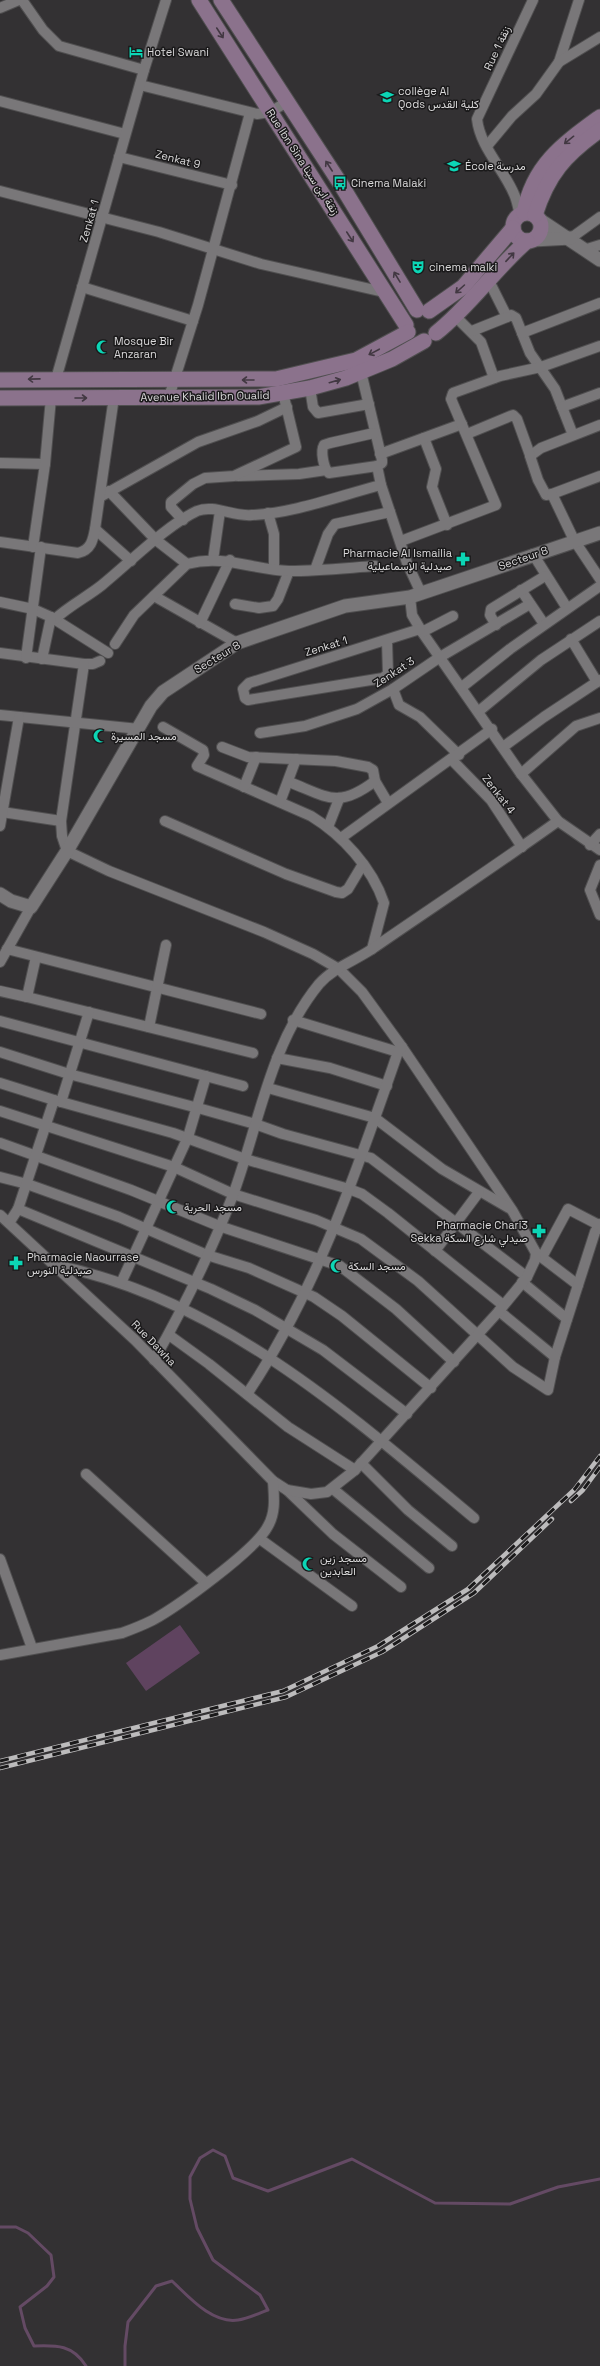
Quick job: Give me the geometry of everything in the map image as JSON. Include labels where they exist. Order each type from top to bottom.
[{"type":"main road","name":"Rue Ibn Sina زنقة ابن سينا","points":[[199,0],[388,293],[407,329]]},
{"type":"main road","name":"Rue Ibn Sina زنقة ابن سينا","points":[[221,0],[423,310]]},
{"type":"main road","points":[[456,317],[514,253],[530,240],[541,228],[529,215],[530,187],[545,164],[559,148],[600,117]]},
{"type":"main road","points":[[423,310],[437,318],[438,328],[430,337],[414,339],[407,329],[409,316],[423,310],[463,287],[513,228],[515,220],[529,215],[556,168],[571,152],[600,130]]},
{"type":"main road","points":[[513,228],[519,239],[530,240]]},
{"type":"main road","name":"Avenue Khalid Ibn Oualid","points":[[0,398],[258,397],[285,400],[310,388],[361,372],[392,360],[430,337],[456,317]]},
{"type":"main road","name":"Avenue Khalid Ibn Oualid","points":[[0,380],[263,380],[298,375],[362,358],[407,329]]},
{"type":"street","points":[[0,8],[18,0]]},
{"type":"street","points":[[22,0],[46,34],[59,46],[144,70]]},
{"type":"street","name":"Zenkat 1","points":[[56,379],[125,134],[166,0]]},
{"type":"street","name":"Rue 1 زنقة","points":[[529,215],[514,194],[480,133],[478,116],[533,0]]},
{"type":"street","points":[[487,146],[501,128],[536,94],[559,62],[579,0]]},
{"type":"street","points":[[559,62],[600,37]]},
{"type":"street","points":[[140,85],[257,114],[270,112],[287,102]]},
{"type":"street","points":[[0,101],[125,134]]},
{"type":"street","points":[[169,397],[193,321],[232,185],[250,113]]},
{"type":"street","name":"Zenkat 9","points":[[119,157],[232,185]]},
{"type":"street","points":[[0,191],[138,227],[261,264],[388,293]]},
{"type":"street","points":[[529,215],[571,238],[600,260]]},
{"type":"street","points":[[530,240],[571,238],[600,217]]},
{"type":"street","points":[[587,249],[600,245]]},
{"type":"street","points":[[489,281],[506,317]]},
{"type":"street","points":[[82,287],[193,321]]},
{"type":"street","points":[[522,333],[600,303]]},
{"type":"street","points":[[472,331],[511,315],[516,318],[530,353],[551,381],[572,435]]},
{"type":"street","points":[[456,317],[472,331],[481,342],[494,378]]},
{"type":"street","points":[[401,542],[496,505],[451,399],[452,395],[459,390],[494,378],[541,368],[600,346]]},
{"type":"street","points":[[361,372],[382,463],[377,466],[331,474],[326,470],[322,450],[324,445],[374,433]]},
{"type":"street","points":[[310,388],[313,407],[318,413],[369,404]]},
{"type":"street","points":[[562,407],[600,393]]},
{"type":"street","points":[[0,542],[78,553],[85,552],[93,540],[114,397]]},
{"type":"street","points":[[26,658],[33,609],[37,547],[51,398]]},
{"type":"street","points":[[100,497],[198,442],[258,421],[285,400],[296,447],[234,476]]},
{"type":"street","points":[[467,434],[513,415],[517,419],[543,493],[552,494],[600,476]]},
{"type":"street","points":[[380,454],[462,424]]},
{"type":"street","points":[[530,455],[541,448],[600,425]]},
{"type":"street","points":[[424,438],[436,468],[432,487],[447,525]]},
{"type":"street","points":[[0,463],[45,464]]},
{"type":"street","points":[[377,466],[381,485],[410,571],[415,595],[412,615],[421,630],[492,729],[521,774],[558,821],[590,845],[600,850]]},
{"type":"street","points":[[183,520],[171,507],[174,499],[205,478],[299,474],[326,470]]},
{"type":"street","points":[[42,659],[53,618],[83,600],[156,540],[183,520],[204,508],[245,515],[268,513],[306,506],[381,485]]},
{"type":"street","points":[[109,491],[156,540],[187,564]]},
{"type":"street","points":[[552,494],[574,540],[600,579]]},
{"type":"street","points":[[213,560],[214,543],[220,511]]},
{"type":"street","points":[[315,570],[328,534],[335,524],[390,512]]},
{"type":"street","points":[[268,513],[274,534],[274,569]]},
{"type":"street","points":[[95,529],[131,561]]},
{"type":"street","name":"Secteur 8","points":[[0,962],[31,907],[67,851],[139,729],[151,706],[163,692],[237,643],[344,606],[415,595],[574,540],[600,533]]},
{"type":"street","points":[[533,554],[545,576],[567,608]]},
{"type":"street","points":[[115,644],[134,615],[187,564],[213,560],[230,560],[274,569],[289,570],[315,570],[374,566]]},
{"type":"street","points":[[200,623],[230,560]]},
{"type":"street","points":[[235,604],[259,608],[273,606],[278,599],[289,570]]},
{"type":"street","points":[[496,625],[490,615],[491,609],[545,576]]},
{"type":"street","points":[[462,687],[544,624],[600,586]]},
{"type":"street","points":[[522,590],[544,624]]},
{"type":"street","points":[[154,596],[237,643]]},
{"type":"street","points":[[0,602],[33,609],[53,618],[108,653]]},
{"type":"street","name":"Zenkat 3","points":[[260,733],[305,726],[341,716],[393,689],[440,657],[530,604]]},
{"type":"street","name":"Zenkat 1","points":[[387,641],[388,674],[379,680],[248,700],[243,691],[244,686],[249,683],[421,630],[453,616]]},
{"type":"street","points":[[479,711],[571,639],[600,621]]},
{"type":"street","points":[[503,747],[544,717],[599,681],[571,639]]},
{"type":"street","points":[[0,653],[26,658],[84,664],[93,664],[100,661]]},
{"type":"street","points":[[84,664],[61,820],[67,851],[109,871],[264,932],[313,954],[339,968],[362,992],[400,1050],[512,1210],[539,1255],[578,1286]]},
{"type":"street","name":"Zenkat 4","points":[[393,689],[399,705],[424,720],[491,800],[522,847]]},
{"type":"street","points":[[0,715],[139,729]]},
{"type":"street","points":[[0,826],[19,717]]},
{"type":"street","points":[[521,774],[576,726],[600,718]]},
{"type":"street","points":[[163,727],[203,750],[204,755],[197,766],[280,802],[328,827],[342,838],[363,864],[384,903],[372,949]]},
{"type":"street","points":[[342,838],[388,803],[455,757],[492,729]]},
{"type":"street","points":[[222,747],[245,757],[336,761],[368,767],[373,770],[375,781],[388,803]]},
{"type":"street","points":[[244,787],[256,757]]},
{"type":"street","points":[[280,802],[289,782],[296,759]]},
{"type":"street","points":[[289,782],[328,797],[339,799],[351,796],[375,781]]},
{"type":"street","points":[[328,827],[339,799]]},
{"type":"street","points":[[2,812],[61,820]]},
{"type":"street","points":[[165,821],[286,874],[338,893],[348,889],[363,864]]},
{"type":"street","points":[[154,1360],[183,1308],[220,1226],[245,1159],[277,1058],[293,1020],[319,985],[339,968],[372,949],[558,821]]},
{"type":"street","points":[[590,845],[600,834]]},
{"type":"street","points":[[599,869],[590,890],[600,915]]},
{"type":"street","points":[[0,894],[11,901],[31,907]]},
{"type":"street","points":[[149,1027],[166,945]]},
{"type":"street","points":[[7,949],[261,1014]]},
{"type":"street","points":[[27,997],[36,957]]},
{"type":"street","points":[[0,991],[253,1053]]},
{"type":"street","points":[[9,1223],[18,1209],[45,1127],[69,1074],[89,1012]]},
{"type":"street","points":[[293,1020],[400,1050]]},
{"type":"street","points":[[0,1021],[243,1086]]},
{"type":"street","points":[[247,1394],[271,1358],[320,1259],[363,1155],[400,1050]]},
{"type":"street","points":[[0,1052],[69,1074],[198,1108],[255,1124],[283,1134],[363,1155],[393,1173],[456,1223],[524,1279],[567,1318]]},
{"type":"street","points":[[277,1058],[330,1068],[387,1086]]},
{"type":"street","points":[[121,1283],[188,1137],[198,1108],[206,1076]]},
{"type":"street","points":[[0,1083],[58,1101],[188,1137],[245,1159],[349,1189],[376,1204],[436,1251],[555,1356]]},
{"type":"street","points":[[268,1088],[375,1118],[442,1169],[512,1210]]},
{"type":"street","points":[[0,1111],[45,1127],[174,1167],[233,1194],[334,1226],[361,1239],[385,1255],[418,1281],[477,1335],[513,1367],[548,1390],[555,1356],[595,1232],[600,1224],[568,1209],[524,1279],[501,1308],[477,1335],[431,1388],[358,1467],[333,1489],[316,1494],[286,1490]]},
{"type":"street","points":[[0,1143],[37,1155],[158,1200],[220,1226],[320,1259],[350,1273],[396,1309],[454,1362]]},
{"type":"street","points":[[0,1177],[27,1184],[146,1228],[207,1255],[249,1268],[304,1292],[323,1302],[342,1316],[431,1388]]},
{"type":"street","points":[[436,1251],[479,1192]]},
{"type":"street","points":[[18,1209],[195,1282],[287,1328],[356,1374],[407,1414]]},
{"type":"street","name":"Rue Dawha","points":[[0,1215],[130,1335],[273,1481],[286,1490],[327,1529],[401,1587]]},
{"type":"street","points":[[54,1264],[92,1273],[183,1308],[271,1358],[381,1441],[474,1518]]},
{"type":"street","points":[[168,1335],[247,1394],[288,1427],[358,1467],[452,1546]]},
{"type":"street","points":[[86,1474],[206,1583]]},
{"type":"street","points":[[0,1655],[32,1648],[107,1636],[139,1627],[168,1611],[206,1583],[260,1539],[269,1525],[274,1512],[273,1481]]},
{"type":"street","points":[[333,1489],[429,1568]]},
{"type":"street","points":[[260,1539],[352,1606]]},
{"type":"street","points":[[0,1559],[32,1648]]},
{"type":"shaded area","points":[[180,1625],[200,1653],[146,1691],[126,1663]]},
{"type":"waterway","points":[[125,2366],[125,2346],[128,2322],[156,2286],[172,2281],[193,2301],[210,2314],[228,2320],[238,2320],[268,2310],[260,2295],[213,2260],[197,2228],[190,2199],[190,2177],[200,2158],[213,2150],[225,2156],[233,2178],[268,2191],[352,2159],[435,2203],[510,2204],[558,2187],[600,2179]]},
{"type":"waterway","points":[[0,2227],[16,2227],[28,2233],[51,2255],[54,2277],[47,2286],[20,2307],[25,2328],[34,2346],[57,2346],[70,2350],[76,2354],[86,2366]]},
{"type":"railway","points":[[0,1761],[283,1691],[378,1646],[468,1589],[574,1490],[600,1456]]},
{"type":"railway","points":[[571,1501],[583,1490],[600,1467]]},
{"type":"railway","points":[[0,1768],[286,1697],[382,1652],[474,1593],[552,1519]]},
{"type":"place","name":"Hotel Swani","points":[[136,52]]},
{"type":"place","name":"collège Al Qods كلية القدس","points":[[387,97]]},
{"type":"place","name":"École مدرسة","points":[[454,166]]},
{"type":"place","name":"Cinema Malaki","points":[[340,183]]},
{"type":"place","name":"cinema malki","points":[[418,267]]},
{"type":"place","name":"Mosque Bir Anzaran","points":[[103,347]]},
{"type":"place","name":"Pharmacie Al Ismailia صيدلية الإسماعيلية","points":[[463,559]]},
{"type":"place","name":"مسجد المسيرة","points":[[100,736]]},
{"type":"place","name":"مسجد الحرية","points":[[173,1207]]},
{"type":"place","name":"Pharmacie Chari3 Sekka صيدلي شارع السكة","points":[[539,1231]]},
{"type":"place","name":"Pharmacie Naourrase صيدلية النورس","points":[[16,1263]]},
{"type":"place","name":"مسجد السكة","points":[[337,1266]]},
{"type":"place","name":"مسجد زين العابدين","points":[[309,1564]]}]
